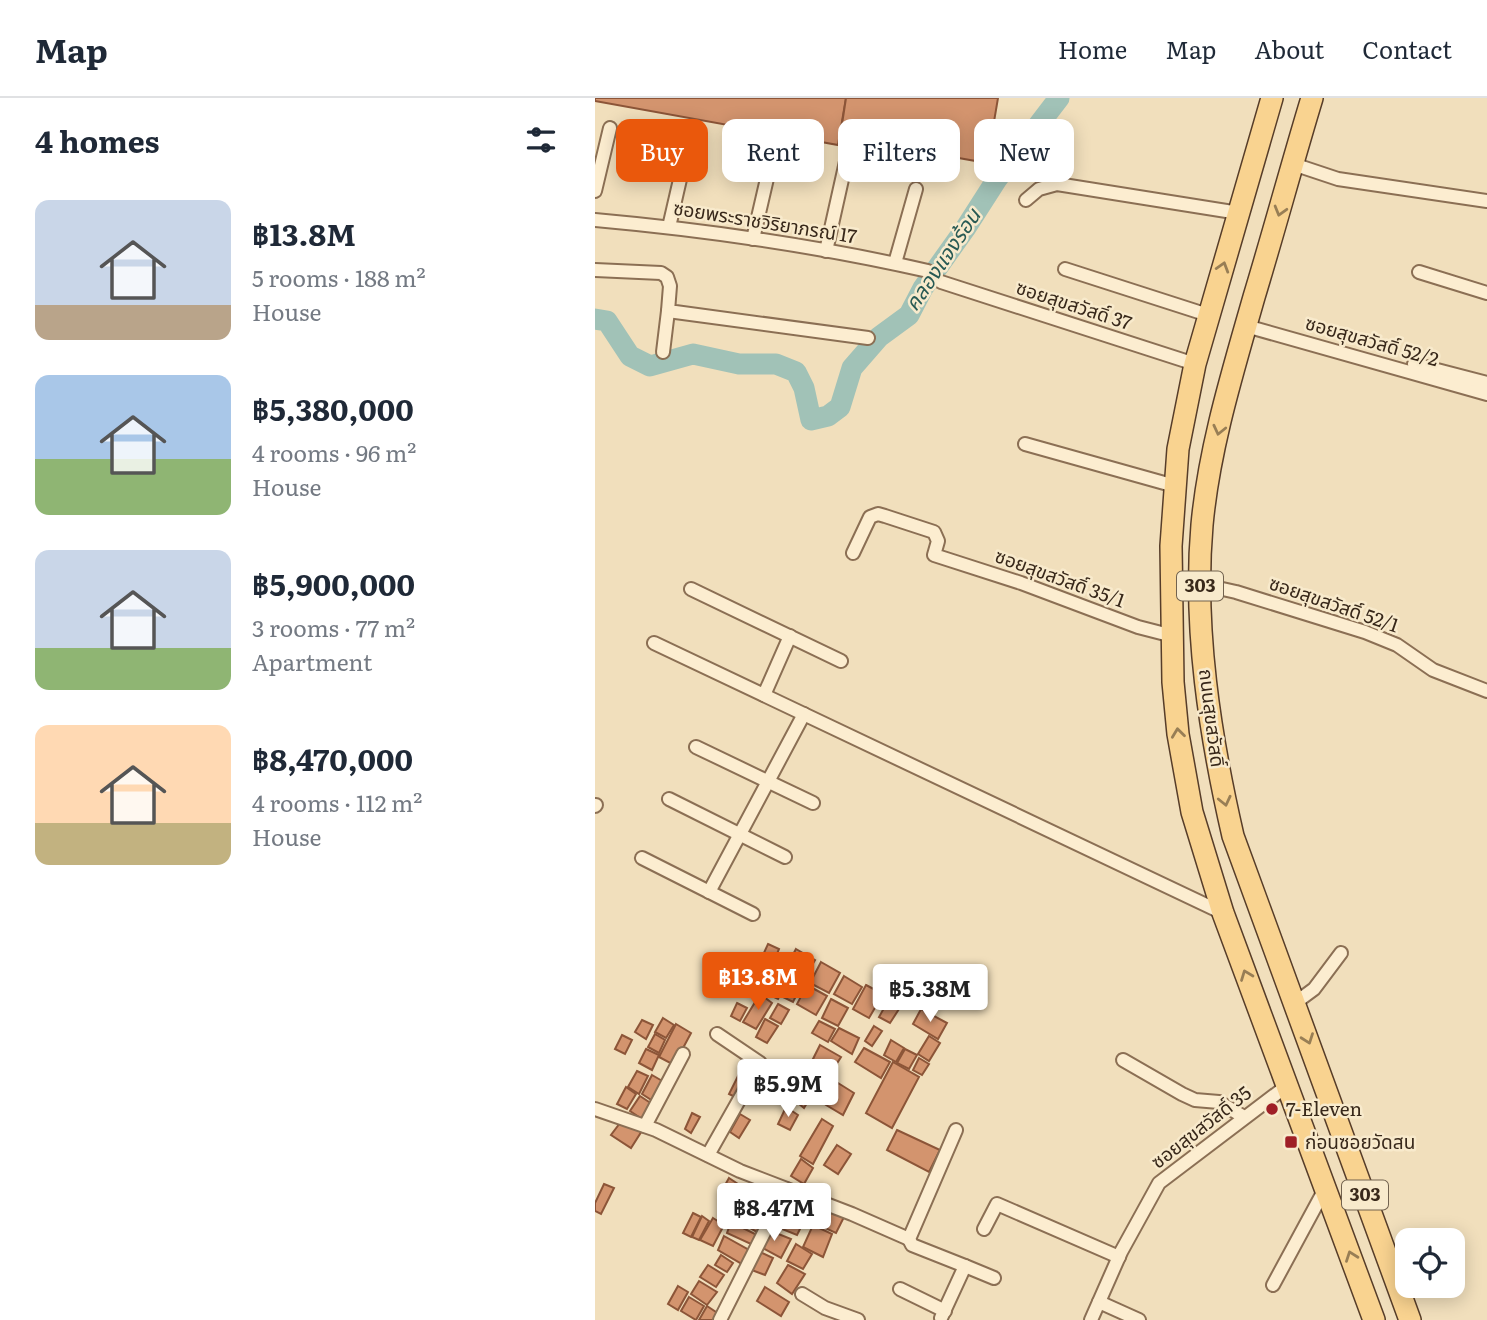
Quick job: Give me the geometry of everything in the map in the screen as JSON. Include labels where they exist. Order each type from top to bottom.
[{"type":"main road","points":[[1262,129],[1265,98]]},
{"type":"main road","name":"ถนนสุขสวัสดิ์","points":[[1272,98],[1208,315],[1183,422],[1171,546],[1178,734],[1192,812],[1223,914],[1327,1186],[1374,1320]]},
{"type":"main road","name":"ถนนสุขสวัสดิ์","points":[[1313,102],[1235,361],[1209,475],[1202,525],[1201,623],[1221,785],[1233,836],[1410,1320]]},
{"type":"main road","points":[[1288,1085],[1320,1070]]},
{"type":"street","points":[[595,191],[610,128]]},
{"type":"street","points":[[1293,164],[1338,179],[1487,201]]},
{"type":"street","points":[[669,227],[679,182]]},
{"type":"street","points":[[753,239],[766,182]]},
{"type":"street","points":[[826,251],[841,182]]},
{"type":"street","points":[[1025,200],[1039,190],[1057,184],[1239,213]]},
{"type":"street","points":[[895,263],[916,189]]},
{"type":"street","name":"ซอยพระราชวิริยาภรณ์ 17","points":[[595,219],[753,239],[928,271]]},
{"type":"street","points":[[1065,269],[1208,315]]},
{"type":"street","points":[[595,270],[661,273],[667,276],[670,286],[663,352]]},
{"type":"street","points":[[1419,272],[1487,293]]},
{"type":"street","name":"ซอยสุขสวัสดิ์ 37","points":[[941,282],[1195,364]]},
{"type":"street","points":[[668,311],[868,338]]},
{"type":"street","points":[[1247,322],[1487,383]]},
{"type":"street","name":"ซอยสุขสวัสดิ์ 52/2","points":[[1247,322],[1487,394]]},
{"type":"street","points":[[1025,444],[1175,486]]},
{"type":"street","name":"ซอยสุขสวัสดิ์ 35/1","points":[[853,553],[870,517],[877,514],[935,532],[938,541],[934,555],[1021,583],[1137,627],[1173,636]]},
{"type":"street","name":"ซอยสุขสวัสดิ์ 52/1","points":[[1200,584],[1236,592],[1365,632],[1397,645],[1433,670],[1487,691]]},
{"type":"street","points":[[691,589],[841,661]]},
{"type":"street","points":[[764,695],[790,636]]},
{"type":"street","points":[[654,643],[1223,914]]},
{"type":"street","points":[[709,892],[804,714]]},
{"type":"street","points":[[696,747],[813,803]]},
{"type":"street","points":[[669,799],[785,857]]},
{"type":"street","points":[[642,858],[753,914]]},
{"type":"street","points":[[1295,1003],[1314,989],[1341,953]]},
{"type":"street","points":[[708,1155],[760,1063],[717,1034]]},
{"type":"street","points":[[645,1126],[683,1054]]},
{"type":"street","points":[[1123,1060],[1182,1094],[1195,1100],[1219,1102],[1244,1117]]},
{"type":"street","name":"ซอยสุขสวัสดิ์ 35","points":[[1091,1320],[1119,1256],[1159,1183],[1288,1085]]},
{"type":"street","points":[[595,1109],[645,1126],[786,1189],[909,1239],[912,1245],[994,1278]]},
{"type":"street","points":[[909,1239],[956,1130]]},
{"type":"street","points":[[1273,1284],[1327,1186]]},
{"type":"street","points":[[720,1320],[786,1189]]},
{"type":"street","points":[[984,1229],[997,1204],[1119,1256]]},
{"type":"street","points":[[900,1289],[941,1317],[965,1266]]},
{"type":"street","points":[[802,1294],[825,1308],[858,1320]]},
{"type":"street","points":[[1099,1303],[1139,1320]]},
{"type":"building","points":[[595,98],[846,98],[842,119],[838,119],[838,145],[824,142],[824,119],[722,119],[722,124],[708,121],[708,119],[694,119],[595,101]]},
{"type":"building","points":[[846,98],[998,98],[994,119],[974,119],[974,161],[960,158],[960,119],[843,119]]},
{"type":"building","points":[[768,944],[779,949],[770,971],[758,966]]},
{"type":"building","points":[[796,949],[815,960],[806,975],[788,964]]},
{"type":"building","points":[[738,958],[749,965],[741,977],[730,971]]},
{"type":"building","points":[[821,962],[840,973],[829,993],[810,983]]},
{"type":"building","points":[[755,968],[767,974],[761,985],[750,979]]},
{"type":"building","points":[[788,972],[804,980],[793,1002],[781,996],[787,985],[784,981]]},
{"type":"building","points":[[728,974],[740,982],[732,995],[720,988]]},
{"type":"building","points":[[844,976],[862,987],[852,1004],[834,994]]},
{"type":"building","points":[[768,978],[784,986],[778,999],[761,991]]},
{"type":"building","points":[[807,985],[827,996],[816,1015],[797,1004]]},
{"type":"building","points":[[866,985],[883,994],[869,1018],[853,1009]]},
{"type":"building","points":[[760,994],[772,1003],[756,1029],[743,1022]]},
{"type":"building","points":[[831,999],[848,1008],[838,1026],[822,1018]]},
{"type":"building","points":[[888,1001],[899,1009],[890,1023],[879,1017]]},
{"type":"building","points":[[737,1003],[747,1008],[740,1021],[731,1016]]},
{"type":"building","points":[[778,1004],[789,1010],[781,1024],[770,1018]]},
{"type":"building","points":[[921,1009],[947,1023],[938,1039],[913,1024]]},
{"type":"building","points":[[663,1018],[674,1025],[666,1038],[655,1032]]},
{"type":"building","points":[[765,1019],[778,1026],[767,1043],[756,1037]]},
{"type":"building","points":[[642,1020],[653,1025],[646,1039],[635,1032]]},
{"type":"building","points":[[819,1021],[835,1029],[828,1042],[812,1033]]},
{"type":"building","points":[[676,1024],[691,1033],[674,1065],[659,1057]]},
{"type":"building","points":[[874,1026],[882,1031],[872,1046],[865,1041]]},
{"type":"building","points":[[839,1028],[859,1038],[852,1054],[831,1041]]},
{"type":"building","points":[[655,1034],[665,1040],[659,1053],[648,1047]]},
{"type":"building","points":[[622,1035],[632,1040],[625,1054],[615,1049]]},
{"type":"building","points":[[929,1036],[940,1043],[929,1061],[918,1054]]},
{"type":"building","points":[[891,1040],[904,1048],[896,1062],[884,1055]]},
{"type":"building","points":[[820,1045],[841,1057],[832,1071],[813,1059]]},
{"type":"building","points":[[864,1048],[890,1062],[881,1078],[855,1062]]},
{"type":"building","points":[[646,1049],[659,1055],[652,1070],[639,1063]]},
{"type":"building","points":[[905,1049],[917,1055],[909,1069],[897,1063]]},
{"type":"building","points":[[919,1058],[929,1064],[922,1075],[913,1070]]},
{"type":"building","points":[[746,1060],[755,1064],[737,1098],[729,1094]]},
{"type":"building","points":[[893,1062],[919,1077],[892,1128],[866,1113]]},
{"type":"building","points":[[637,1071],[648,1076],[639,1094],[628,1087]]},
{"type":"building","points":[[808,1073],[831,1085],[823,1098],[813,1093],[804,1108],[793,1099]]},
{"type":"building","points":[[652,1075],[664,1082],[653,1101],[642,1094]]},
{"type":"building","points":[[838,1083],[854,1093],[843,1115],[826,1105]]},
{"type":"building","points":[[626,1087],[636,1094],[627,1109],[617,1104]]},
{"type":"building","points":[[640,1096],[652,1104],[642,1119],[630,1111]]},
{"type":"building","points":[[786,1107],[798,1115],[790,1130],[778,1124]]},
{"type":"building","points":[[692,1113],[700,1117],[691,1133],[685,1129]]},
{"type":"building","points":[[740,1114],[750,1120],[739,1138],[730,1132]]},
{"type":"building","points":[[626,1115],[645,1126],[631,1148],[611,1135]]},
{"type":"building","points":[[822,1119],[833,1126],[813,1164],[800,1156]]},
{"type":"building","points":[[897,1130],[940,1150],[929,1172],[887,1150]]},
{"type":"building","points":[[837,1145],[851,1154],[838,1174],[824,1165]]},
{"type":"building","points":[[801,1159],[813,1168],[804,1184],[791,1176]]},
{"type":"building","points":[[729,1178],[744,1188],[735,1202],[720,1194]]},
{"type":"building","points":[[604,1184],[614,1188],[601,1214],[595,1211],[595,1203]]},
{"type":"building","points":[[786,1189],[806,1201],[800,1217],[780,1208]]},
{"type":"building","points":[[738,1203],[765,1218],[757,1232],[730,1216]]},
{"type":"building","points":[[820,1207],[844,1217],[836,1233],[814,1223]]},
{"type":"building","points":[[693,1213],[701,1217],[691,1237],[683,1233]]},
{"type":"building","points":[[781,1215],[803,1223],[797,1235],[777,1227]]},
{"type":"building","points":[[702,1216],[709,1221],[699,1240],[692,1237]]},
{"type":"building","points":[[713,1218],[724,1225],[713,1246],[700,1240]]},
{"type":"building","points":[[731,1222],[757,1235],[753,1245],[727,1233]]},
{"type":"building","points":[[813,1225],[832,1234],[823,1257],[803,1247]]},
{"type":"building","points":[[766,1229],[791,1239],[781,1258],[757,1245]]},
{"type":"building","points":[[724,1236],[749,1250],[742,1264],[718,1250]]},
{"type":"building","points":[[796,1244],[812,1254],[803,1269],[787,1261]]},
{"type":"building","points":[[758,1251],[773,1258],[765,1275],[749,1269]]},
{"type":"building","points":[[721,1255],[733,1263],[727,1272],[715,1265]]},
{"type":"building","points":[[708,1265],[724,1275],[716,1287],[700,1277]]},
{"type":"building","points":[[788,1265],[805,1274],[792,1294],[777,1283]]},
{"type":"building","points":[[699,1281],[717,1292],[707,1305],[691,1294]]},
{"type":"building","points":[[678,1286],[688,1292],[678,1310],[668,1304]]},
{"type":"building","points":[[765,1287],[789,1302],[781,1316],[757,1301]]},
{"type":"building","points":[[689,1297],[704,1306],[696,1320],[681,1311]]},
{"type":"building","points":[[707,1306],[719,1314],[715,1320],[699,1320]]},
{"type":"waterway","name":"คลองแจงร้อน","points":[[595,319],[607,321],[630,356],[650,366],[693,354],[739,364],[776,364],[796,372],[804,388],[811,420],[828,416],[840,407],[852,368],[879,337],[909,315],[923,288],[997,179],[1059,98]]},
{"type":"place","name":"7-Eleven","points":[[1272,1109]]},
{"type":"place","name":"ก่อนซอยวัดสน","points":[[1291,1142]]}]
